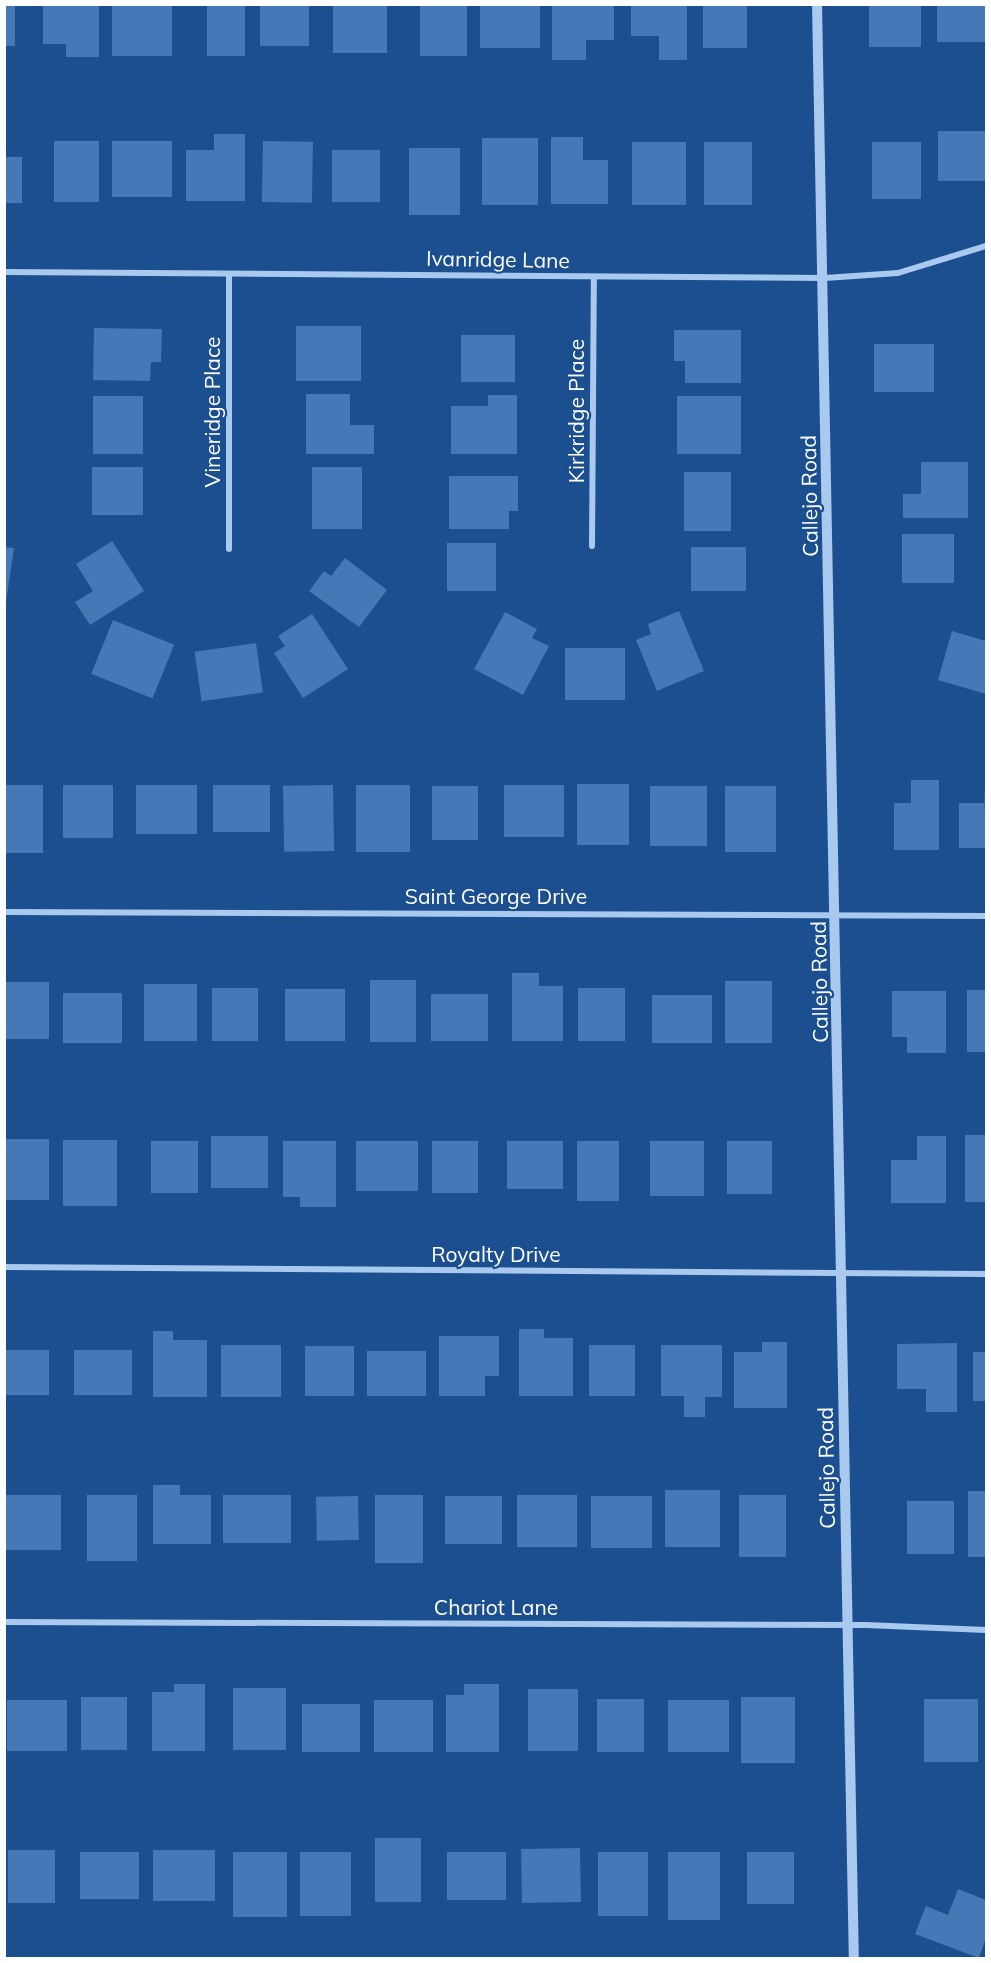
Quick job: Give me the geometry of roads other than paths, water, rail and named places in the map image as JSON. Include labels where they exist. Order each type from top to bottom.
[{"type":"street","name":"Callejo Road","points":[[817,4],[825,278],[854,1959]]},
{"type":"street","name":"Ivanridge Lane","points":[[4,272],[825,278],[898,273],[987,246]]},
{"type":"street","name":"Vineridge Place","points":[[229,274],[229,549]]},
{"type":"street","name":"Kirkridge Place","points":[[592,546],[594,277]]},
{"type":"street","name":"Saint George Drive","points":[[4,912],[987,916]]},
{"type":"street","name":"Royalty Drive","points":[[4,1267],[987,1274]]},
{"type":"street","name":"Chariot Lane","points":[[4,1622],[849,1625],[987,1630]]}]
